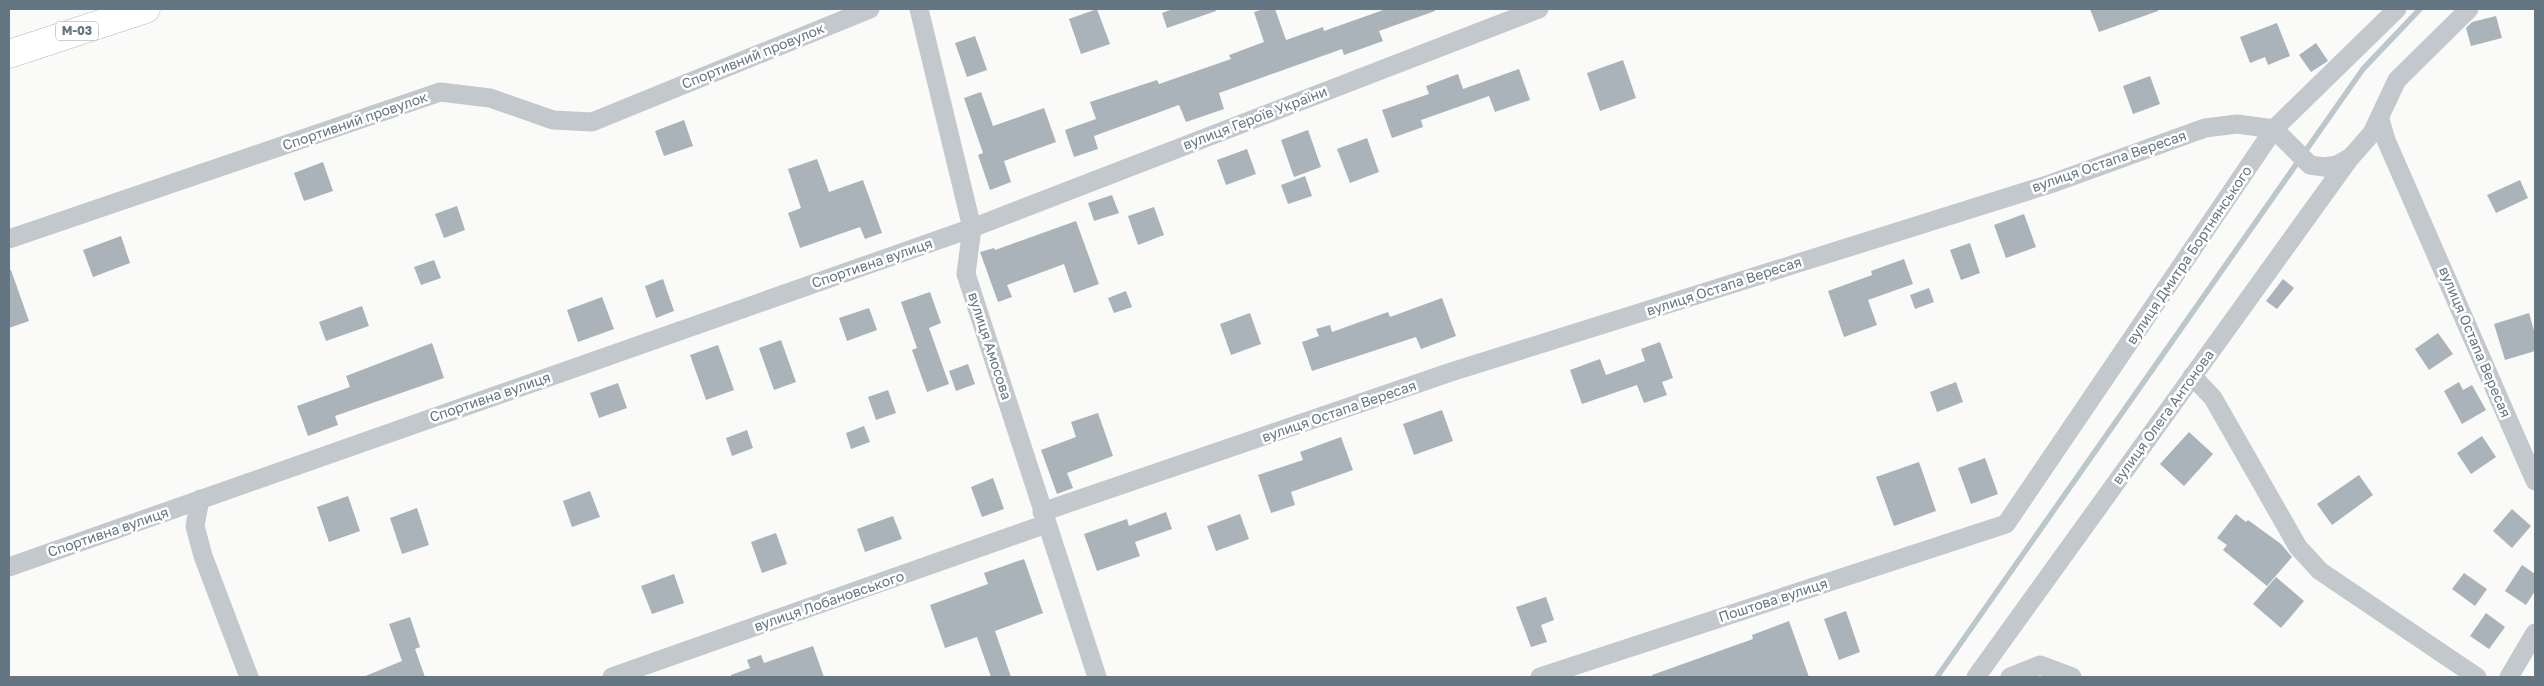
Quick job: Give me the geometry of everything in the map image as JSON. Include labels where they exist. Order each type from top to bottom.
[{"type":"highway","name":"М-03","points":[[9,54],[146,9]]},
{"type":"street","name":"Спортивний провулок","points":[[9,239],[440,92],[490,98],[553,120],[592,122],[870,9]]},
{"type":"street","name":"вулиця Амосова","points":[[919,9],[972,228],[966,274],[1097,677]]},
{"type":"street","name":"вулиця Героїв України","points":[[972,228],[1539,9]]},
{"type":"street","name":"вулиця Дмитра Бортнянського","points":[[2006,524],[2274,130],[2397,9]]},
{"type":"street","points":[[2274,130],[2310,165],[2324,167],[2351,158],[2372,133],[2397,80],[2469,9]]},
{"type":"street","name":"вулиця Остапа Вересая","points":[[2380,119],[2386,140],[2535,482]]},
{"type":"street","name":"вулиця Остапа Вересая","points":[[1044,518],[1451,372],[2050,184],[2205,128],[2237,124],[2274,130]]},
{"type":"street","name":"вулиця Олега Антонова","points":[[1976,677],[2351,158]]},
{"type":"street","name":"Спортивна вулиця","points":[[9,567],[972,228]]},
{"type":"street","points":[[2192,376],[2212,398],[2298,547],[2320,571],[2477,677]]},
{"type":"street","points":[[200,499],[195,526],[203,556],[249,677]]},
{"type":"street","name":"вулиця Лобановського","points":[[612,677],[1044,518]]},
{"type":"street","name":"Поштова вулиця","points":[[1540,677],[2006,524]]},
{"type":"street","points":[[2509,677],[2535,633]]},
{"type":"street","points":[[2010,677],[2040,665],[2072,677]]},
{"type":"building","points":[[1097,9],[1110,44],[1081,54],[1069,19]]},
{"type":"building","points":[[1173,9],[1215,9],[1216,11],[1167,28],[1162,13]]},
{"type":"building","points":[[1264,9],[1275,9],[1286,40],[1323,27],[1324,31],[1386,9],[1434,9],[1435,11],[1379,31],[1383,41],[1344,55],[1342,49],[1219,93],[1224,109],[1186,122],[1179,105],[1094,136],[1098,149],[1074,157],[1065,130],[1096,119],[1090,102],[1157,80],[1159,84],[1231,59],[1229,55],[1264,42],[1254,12]]},
{"type":"building","points":[[2090,9],[2158,9],[2158,11],[2099,32]]},
{"type":"building","points":[[2496,16],[2502,38],[2471,46],[2466,28],[2472,22]]},
{"type":"building","points":[[2277,23],[2290,56],[2268,65],[2265,57],[2250,63],[2240,37]]},
{"type":"building","points":[[975,36],[987,70],[967,77],[955,43]]},
{"type":"building","points":[[2316,43],[2328,61],[2311,72],[2299,55]]},
{"type":"building","points":[[1623,60],[1636,98],[1600,111],[1587,73]]},
{"type":"building","points":[[1519,69],[1530,100],[1495,112],[1489,96],[1421,120],[1423,127],[1392,138],[1382,110],[1429,94],[1426,86],[1458,74],[1463,89]]},
{"type":"building","points":[[2150,76],[2160,104],[2133,114],[2123,86]]},
{"type":"building","points":[[981,92],[993,126],[1044,108],[1056,142],[1004,161],[1011,182],[990,190],[978,155],[983,153],[964,98]]},
{"type":"building","points":[[684,120],[693,146],[664,156],[655,131]]},
{"type":"building","points":[[1308,130],[1321,167],[1294,177],[1281,140]]},
{"type":"building","points":[[1367,138],[1379,172],[1350,183],[1337,149]]},
{"type":"building","points":[[1247,149],[1256,174],[1226,185],[1217,160]]},
{"type":"building","points":[[817,159],[829,192],[863,180],[882,233],[865,239],[860,227],[800,248],[788,213],[801,208],[788,169]]},
{"type":"building","points":[[323,162],[333,191],[304,201],[294,173]]},
{"type":"building","points":[[1305,176],[1312,196],[1288,204],[1281,185]]},
{"type":"building","points":[[2520,180],[2528,198],[2496,213],[2487,195]]},
{"type":"building","points":[[1112,195],[1119,213],[1094,221],[1088,203]]},
{"type":"building","points":[[457,206],[465,230],[444,238],[435,214]]},
{"type":"building","points":[[1154,207],[1164,235],[1138,245],[1128,216]]},
{"type":"building","points":[[2024,214],[2036,247],[2006,258],[1994,225]]},
{"type":"building","points":[[1076,221],[1099,284],[1074,293],[1064,264],[1007,285],[1012,297],[998,302],[980,252],[994,248],[995,250]]},
{"type":"building","points":[[121,236],[130,263],[93,277],[83,250]]},
{"type":"building","points":[[1970,243],[1980,273],[1961,280],[1950,250]]},
{"type":"building","points":[[1904,259],[1913,284],[1868,300],[1877,325],[1844,337],[1828,291],[1872,275],[1871,271]]},
{"type":"building","points":[[434,260],[441,278],[421,285],[414,267]]},
{"type":"building","points":[[9,270],[11,270],[29,321],[9,328]]},
{"type":"building","points":[[663,279],[674,311],[656,318],[645,286]]},
{"type":"building","points":[[2283,279],[2294,288],[2277,309],[2266,301]]},
{"type":"building","points":[[1929,288],[1934,302],[1915,309],[1910,295]]},
{"type":"building","points":[[1126,291],[1132,307],[1114,313],[1108,298]]},
{"type":"building","points":[[930,292],[941,323],[929,328],[949,384],[927,392],[912,350],[917,348],[901,302]]},
{"type":"building","points":[[602,297],[614,329],[578,342],[567,310]]},
{"type":"building","points":[[1442,298],[1456,336],[1421,349],[1416,337],[1312,371],[1302,342],[1319,336],[1316,329],[1330,325],[1332,332],[1388,312],[1390,317]]},
{"type":"building","points":[[362,306],[369,326],[326,341],[319,322]]},
{"type":"building","points":[[869,308],[877,330],[847,341],[839,318]]},
{"type":"building","points":[[1250,313],[1261,344],[1231,355],[1220,324]]},
{"type":"building","points":[[2529,313],[2535,334],[2535,351],[2505,360],[2494,324]]},
{"type":"building","points":[[2438,333],[2453,354],[2429,370],[2415,349]]},
{"type":"building","points":[[781,340],[796,382],[774,390],[759,348]]},
{"type":"building","points":[[1660,342],[1673,378],[1662,382],[1667,395],[1644,403],[1637,385],[1582,404],[1570,370],[1600,359],[1606,375],[1645,361],[1641,349]]},
{"type":"building","points":[[432,343],[444,378],[335,416],[338,425],[308,436],[297,406],[350,387],[346,376]]},
{"type":"building","points":[[718,345],[734,390],[706,400],[690,355]]},
{"type":"building","points":[[968,364],[975,384],[956,391],[949,371]]},
{"type":"building","points":[[1956,382],[1963,402],[1937,412],[1930,392]]},
{"type":"building","points":[[2459,382],[2463,390],[2472,385],[2486,410],[2462,424],[2444,391]]},
{"type":"building","points":[[618,383],[627,408],[599,418],[590,393]]},
{"type":"building","points":[[888,390],[896,413],[876,420],[868,397]]},
{"type":"building","points":[[1442,410],[1453,441],[1414,455],[1403,424]]},
{"type":"building","points":[[1098,413],[1113,456],[1067,473],[1073,488],[1057,494],[1041,450],[1076,437],[1071,422]]},
{"type":"building","points":[[864,426],[870,442],[851,449],[846,433]]},
{"type":"building","points":[[747,430],[753,448],[732,456],[726,438]]},
{"type":"building","points":[[2189,432],[2213,454],[2184,486],[2160,464]]},
{"type":"building","points":[[2482,436],[2496,457],[2471,474],[2457,453]]},
{"type":"building","points":[[1341,437],[1353,470],[1291,492],[1295,505],[1271,513],[1258,475],[1303,460],[1300,452]]},
{"type":"building","points":[[1985,458],[1998,494],[1971,504],[1958,468]]},
{"type":"building","points":[[1919,462],[1936,511],[1894,526],[1876,477]]},
{"type":"building","points":[[2359,475],[2373,495],[2332,525],[2317,504]]},
{"type":"building","points":[[993,478],[1004,509],[982,517],[971,487]]},
{"type":"building","points":[[590,491],[600,517],[572,527],[563,501]]},
{"type":"building","points":[[348,496],[360,531],[329,542],[317,507]]},
{"type":"building","points":[[417,508],[429,545],[402,554],[390,518]]},
{"type":"building","points":[[2512,509],[2531,526],[2512,548],[2493,531]]},
{"type":"building","points":[[1166,512],[1172,529],[1135,542],[1140,556],[1097,571],[1084,534],[1127,519],[1129,526]]},
{"type":"building","points":[[1240,514],[1249,539],[1216,551],[1207,526]]},
{"type":"building","points":[[2236,514],[2246,522],[2248,520],[2281,544],[2292,557],[2267,586],[2223,550],[2227,545],[2217,538]]},
{"type":"building","points":[[893,516],[902,539],[865,552],[857,529]]},
{"type":"building","points":[[776,533],[787,564],[762,573],[751,542]]},
{"type":"building","points":[[1024,559],[1043,613],[995,631],[1011,677],[991,677],[977,637],[945,648],[930,605],[988,584],[984,573]]},
{"type":"building","points":[[2522,565],[2535,574],[2535,591],[2526,605],[2505,591]]},
{"type":"building","points":[[2464,573],[2487,589],[2475,606],[2452,589]]},
{"type":"building","points":[[674,574],[684,603],[652,614],[641,586]]},
{"type":"building","points":[[2276,577],[2304,601],[2281,628],[2253,604]]},
{"type":"building","points":[[1546,597],[1554,620],[1541,625],[1547,642],[1531,647],[1516,607]]},
{"type":"building","points":[[1846,611],[1860,652],[1839,660],[1824,619]]},
{"type":"building","points":[[2486,613],[2505,627],[2489,649],[2470,636]]},
{"type":"building","points":[[410,617],[420,647],[415,649],[425,677],[363,677],[402,661],[389,624]]},
{"type":"building","points":[[1789,621],[1809,677],[1653,677],[1652,675],[1753,639],[1752,635]]},
{"type":"building","points":[[813,646],[824,677],[731,677],[731,675],[750,668],[747,660],[761,655],[764,663]]},
{"type":"waterway","points":[[1937,677],[2363,69],[2420,9]]}]
